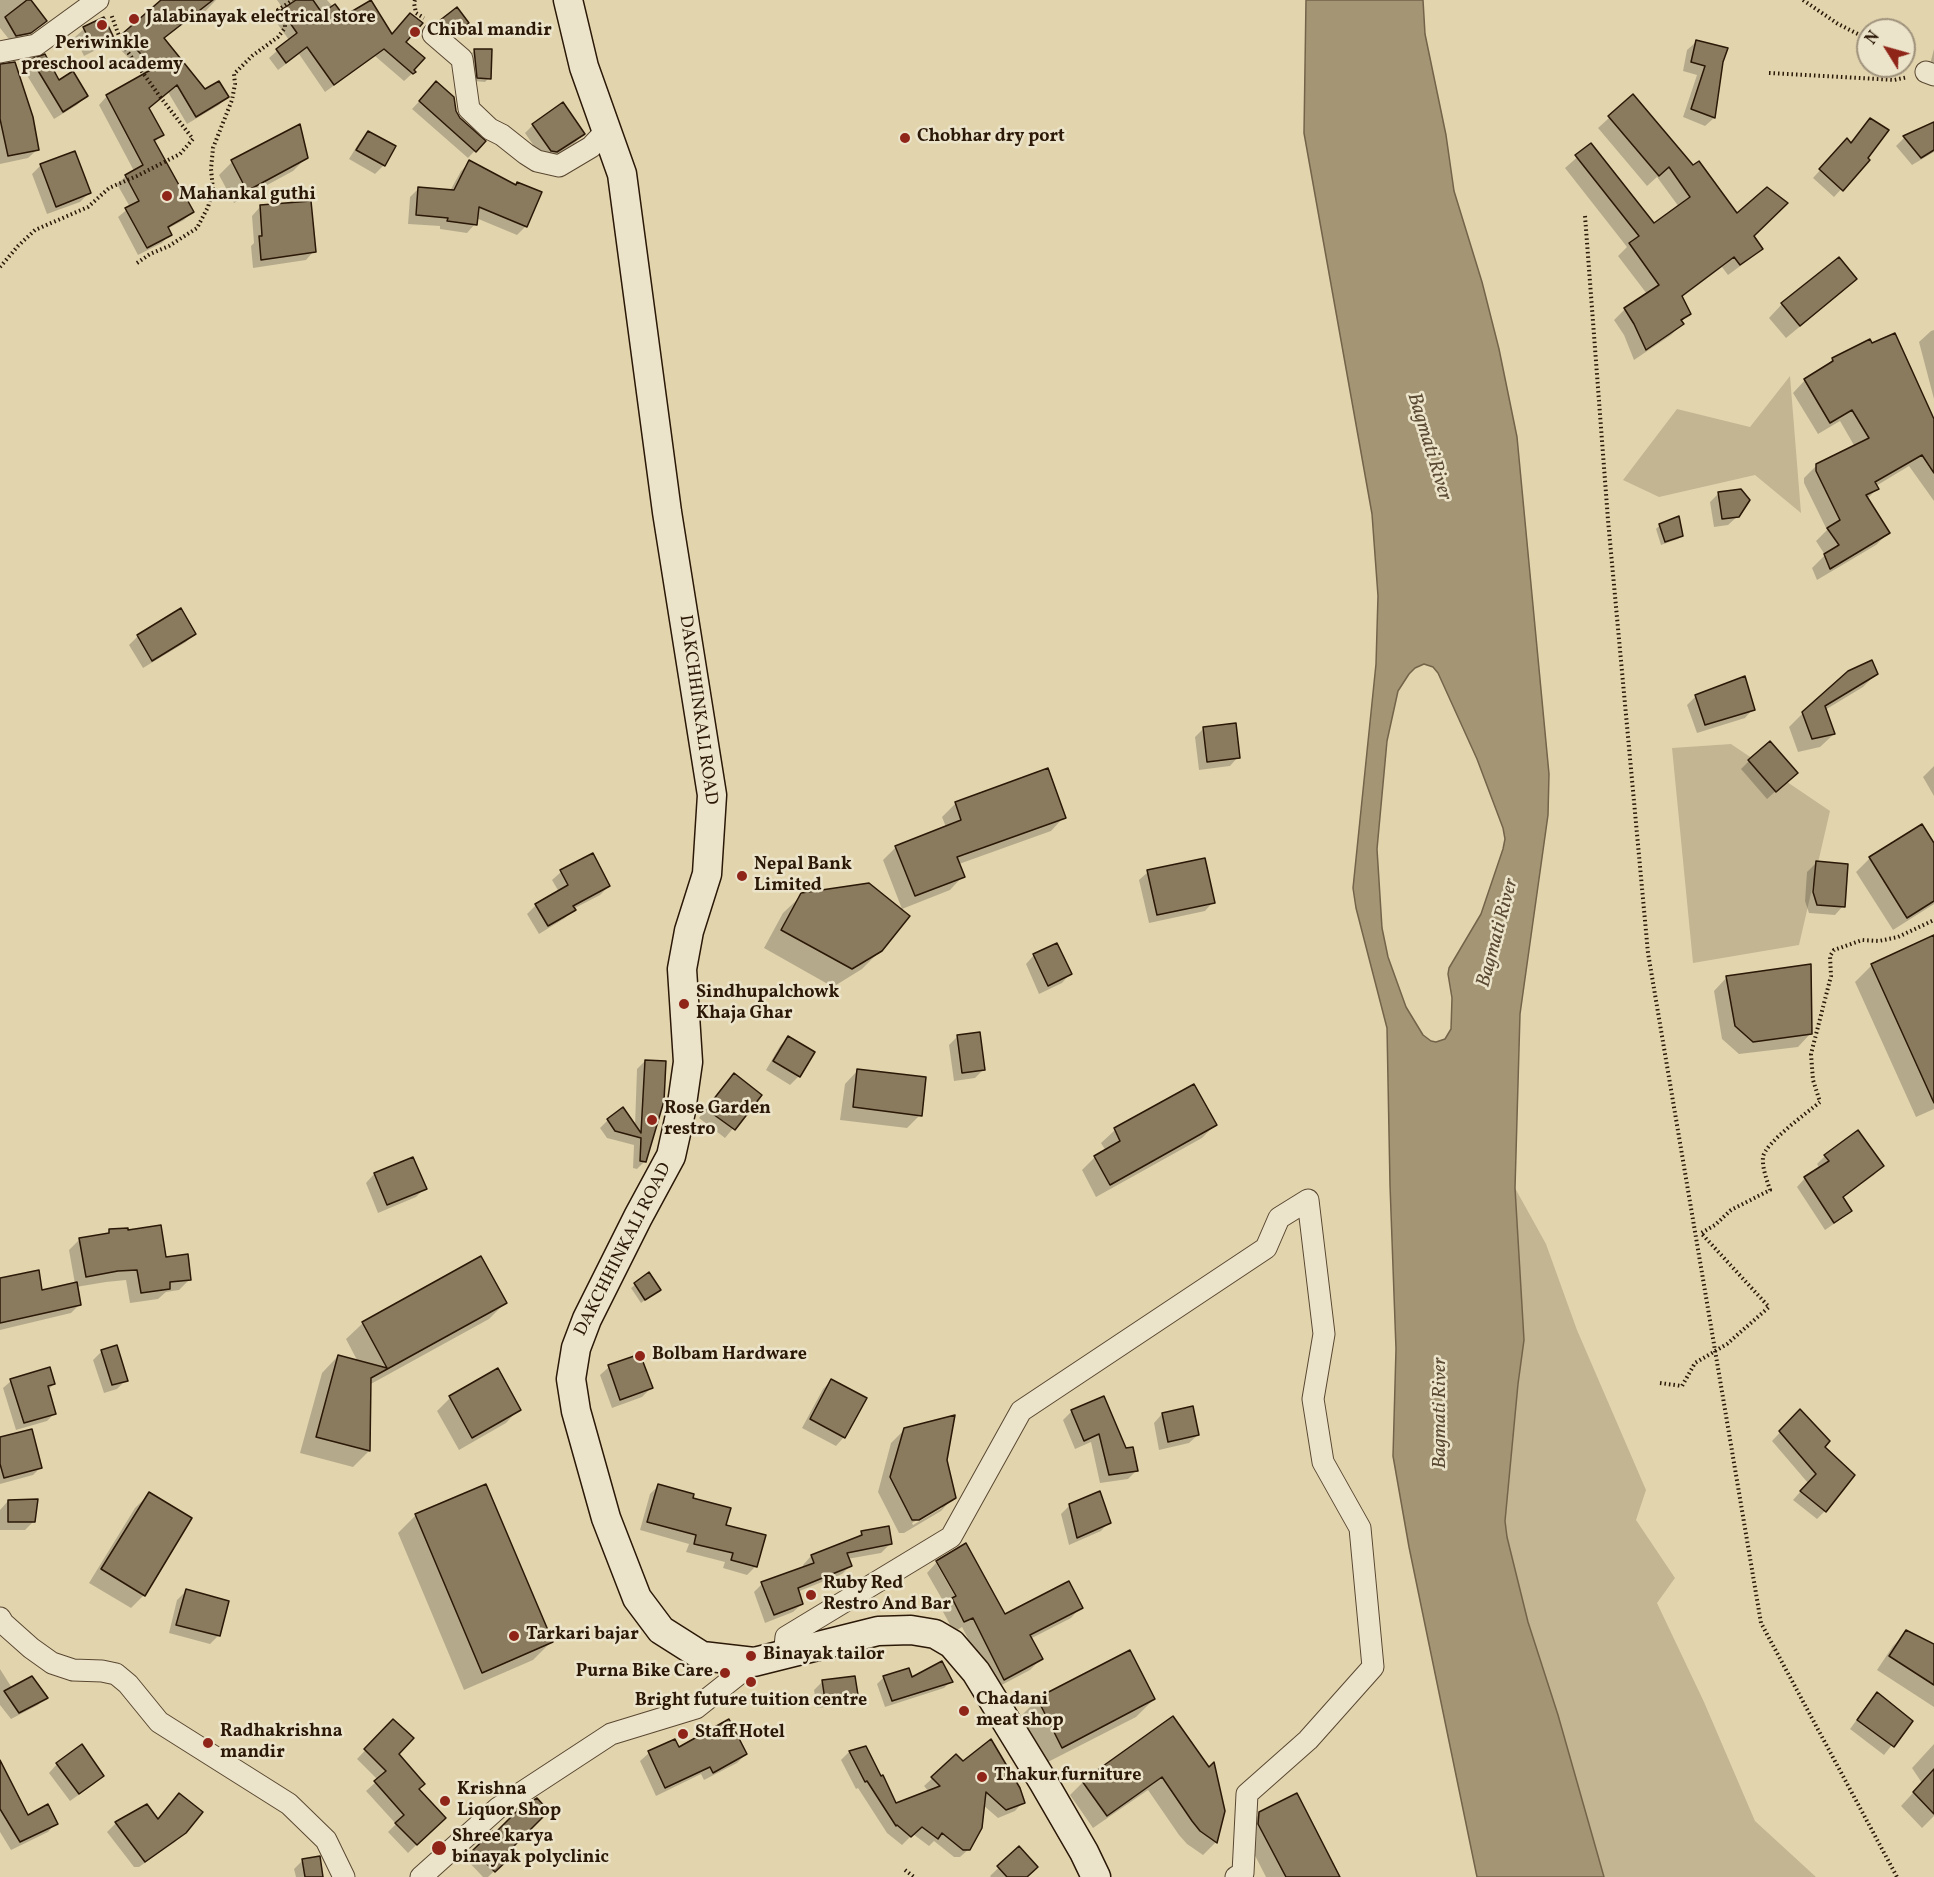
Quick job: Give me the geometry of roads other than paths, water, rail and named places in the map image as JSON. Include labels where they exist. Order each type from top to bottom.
[{"type":"main road","name":"DAKCHHINKALI ROAD","points":[[568,0],[584,67],[622,174],[667,512],[712,795],[707,874],[689,931],[682,969],[688,1062],[681,1111],[671,1156],[587,1319],[576,1348],[571,1379],[576,1411],[606,1518],[637,1598],[661,1630],[684,1647],[702,1656],[754,1662],[878,1631],[910,1630],[935,1634],[952,1644],[976,1672],[1044,1783],[1096,1877]]},
{"type":"street","points":[[0,52],[36,45],[103,5]]},
{"type":"street","points":[[433,34],[462,59],[469,109],[490,129],[502,135],[525,154],[559,166],[591,147],[607,130]]},
{"type":"street","points":[[784,1656],[786,1637],[951,1537],[1021,1411],[1266,1248],[1279,1218],[1308,1200],[1324,1334],[1313,1399],[1323,1462],[1360,1528],[1373,1667],[1308,1740],[1247,1794],[1243,1873],[1236,1877]]},
{"type":"street","points":[[0,1618],[31,1648],[52,1663],[73,1670],[116,1674],[128,1684],[159,1722],[289,1804],[326,1840],[344,1877]]},
{"type":"street","points":[[421,1877],[498,1808],[611,1734],[696,1708],[754,1662]]},
{"type":"water","name":"Bagmati River","points":[[1306,0],[1423,0],[1425,34],[1446,135],[1454,191],[1482,282],[1499,349],[1517,437],[1549,774],[1548,815],[1520,1014],[1515,1188],[1524,1340],[1505,1521],[1528,1622],[1558,1715],[1604,1877],[1477,1877],[1409,1547],[1393,1456],[1396,1349],[1387,1028],[1356,908],[1353,888],[1376,664],[1378,596],[1372,514],[1304,133]],"holes":[[[1424,664],[1433,667],[1438,673],[1477,759],[1505,839],[1481,914],[1449,968],[1452,998],[1451,1029],[1445,1039],[1436,1042],[1423,1035],[1406,1007],[1388,957],[1382,928],[1377,849],[1387,741],[1398,691],[1415,668]]]},
{"type":"place","name":"Jalabinayak electrical store","points":[[134,19]]},
{"type":"place","name":"Periwinkle preschool academy","points":[[102,25]]},
{"type":"place","name":"Chibal mandir","points":[[415,32]]},
{"type":"place","name":"Chobhar dry port","points":[[905,138]]},
{"type":"place","name":"Mahankal guthi","points":[[167,196]]},
{"type":"place","name":"Nepal Bank Limited","points":[[742,876]]},
{"type":"place","name":"Sindhupalchowk Khaja Ghar","points":[[684,1004]]},
{"type":"place","name":"Rose Garden restro","points":[[652,1120]]},
{"type":"place","name":"Bolbam Hardware","points":[[640,1356]]},
{"type":"place","name":"Ruby Red Restro And Bar","points":[[811,1595]]},
{"type":"place","name":"Tarkari bajar","points":[[514,1636]]},
{"type":"place","name":"Binayak tailor","points":[[751,1656]]},
{"type":"place","name":"Purna Bike Care","points":[[725,1673]]},
{"type":"place","name":"Bright future tuition centre","points":[[751,1682]]},
{"type":"place","name":"Chadani meat shop","points":[[964,1711]]},
{"type":"place","name":"Staff Hotel","points":[[683,1734]]},
{"type":"place","name":"Radhakrishna mandir","points":[[208,1743]]},
{"type":"place","name":"Thakur furniture","points":[[982,1777]]},
{"type":"place","name":"Krishna Liquor Shop","points":[[445,1801]]},
{"type":"place","name":"Shree karya binayak polyclinic","points":[[439,1848]]}]
